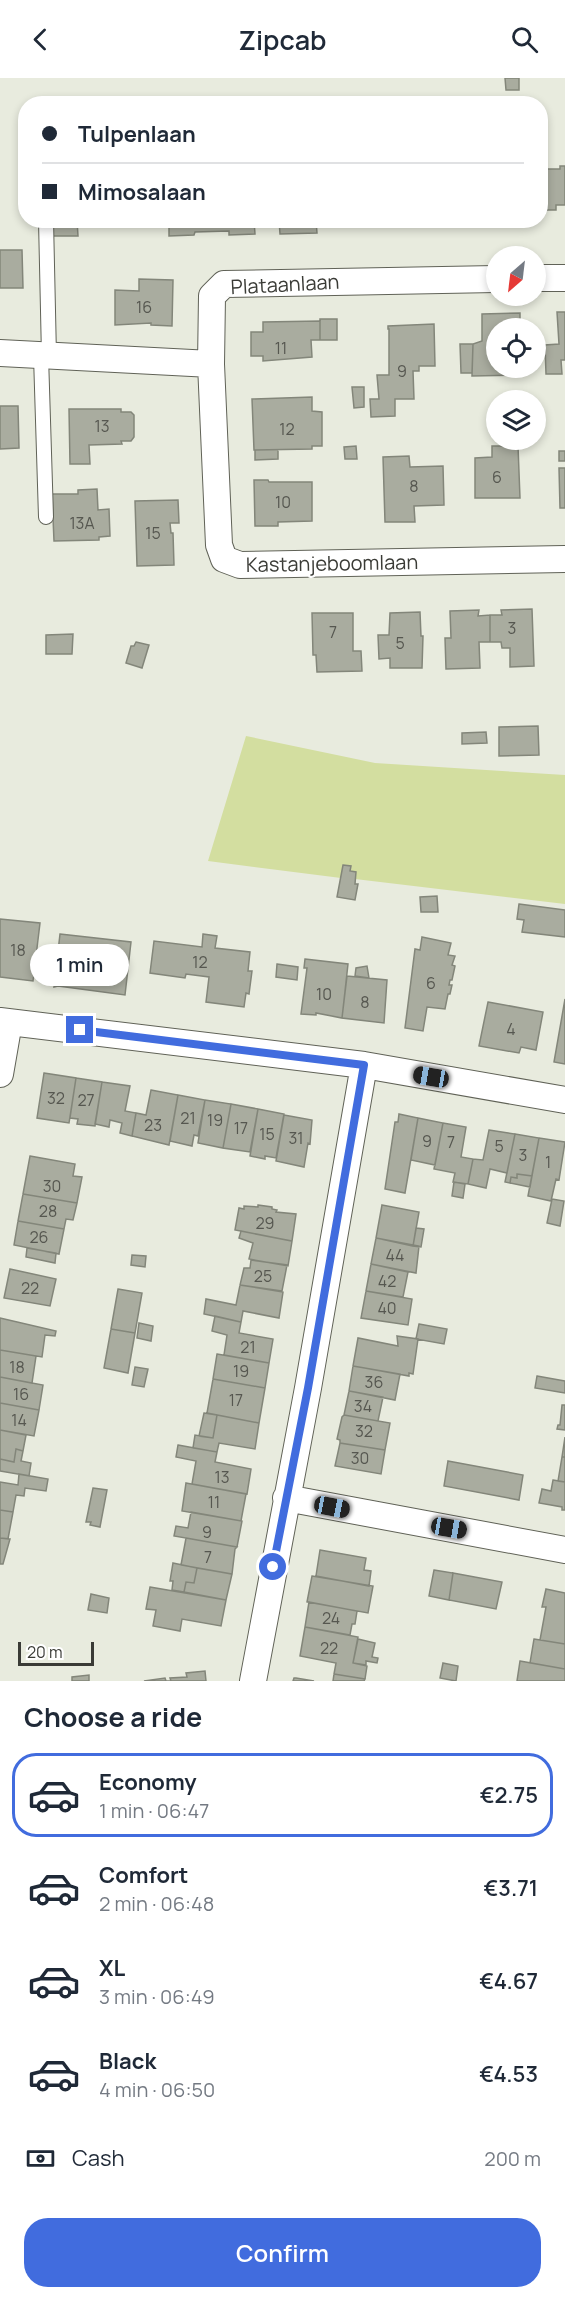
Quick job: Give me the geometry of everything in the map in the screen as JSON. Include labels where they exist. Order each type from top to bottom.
[{"type":"street","points":[[546,278],[565,278]]},
{"type":"street","name":"Plataanlaan","points":[[211,364],[212,296],[224,284],[486,279]]},
{"type":"street","points":[[0,353],[211,364]]},
{"type":"street","name":"Kastanjeboomlaan","points":[[211,364],[219,545],[224,559],[240,565],[565,559]]},
{"type":"street","points":[[0,1074],[4,1022],[364,1065],[565,1100]]},
{"type":"street","points":[[253,1681],[310,1377],[364,1065]]},
{"type":"street","points":[[286,1498],[565,1550]]},
{"type":"lane","points":[[46,228],[46,517]]},
{"type":"green space","points":[[246,736],[375,763],[565,775],[565,904],[355,879],[356,872],[350,871],[351,866],[343,865],[341,878],[208,861]]},
{"type":"building","points":[[505,78],[519,78],[519,90],[506,90]]},
{"type":"building","points":[[560,166],[565,166],[565,205],[556,205],[556,210],[548,210],[548,169],[560,169]]},
{"type":"building","points":[[51,228],[78,228],[78,236],[51,236]]},
{"type":"building","points":[[169,228],[255,228],[255,234],[229,235],[229,231],[195,232],[194,235],[169,236]]},
{"type":"building","points":[[280,228],[317,228],[317,233],[280,234]]},
{"type":"building","points":[[0,250],[22,250],[23,288],[0,288]]},
{"type":"building","points":[[139,279],[173,280],[172,326],[151,325],[151,323],[115,325],[115,290],[139,291]]},
{"type":"building","points":[[557,312],[565,312],[565,360],[561,360],[562,374],[546,374],[546,345],[559,344]]},
{"type":"building","points":[[520,313],[520,318],[486,318],[486,376],[472,376],[473,344],[482,341],[482,314]]},
{"type":"building","points":[[320,319],[337,319],[337,340],[320,340]]},
{"type":"building","points":[[320,321],[320,340],[311,340],[312,357],[263,361],[263,356],[251,356],[251,332],[263,332],[263,322]]},
{"type":"building","points":[[434,324],[435,366],[419,366],[419,371],[413,371],[414,399],[395,399],[395,416],[371,417],[370,399],[379,399],[377,375],[389,375],[388,326]]},
{"type":"building","points":[[460,344],[473,344],[472,373],[461,373]]},
{"type":"building","points":[[352,387],[364,387],[364,407],[354,408]]},
{"type":"building","points":[[312,397],[312,411],[322,412],[322,446],[312,446],[312,449],[254,450],[252,399]]},
{"type":"building","points":[[0,406],[18,406],[19,448],[0,449]]},
{"type":"building","points":[[69,409],[121,409],[121,412],[131,412],[134,415],[134,437],[131,441],[121,441],[122,444],[89,445],[90,464],[70,464]]},
{"type":"building","points":[[356,446],[357,459],[345,459],[344,447]]},
{"type":"building","points":[[255,450],[278,450],[278,459],[255,460]]},
{"type":"building","points":[[492,450],[518,450],[520,498],[475,498],[475,458],[492,457]]},
{"type":"building","points":[[559,451],[565,451],[565,461],[559,461]]},
{"type":"building","points":[[409,456],[410,467],[443,466],[444,505],[414,506],[415,522],[385,522],[383,457]]},
{"type":"building","points":[[559,468],[565,468],[565,508],[560,508]]},
{"type":"building","points":[[254,480],[312,482],[312,521],[278,522],[278,526],[255,526]]},
{"type":"building","points":[[97,489],[98,510],[109,509],[110,536],[99,537],[99,540],[54,541],[52,494],[78,494],[78,490]]},
{"type":"building","points":[[178,500],[179,523],[170,523],[171,533],[173,533],[174,565],[137,566],[135,501]]},
{"type":"building","points":[[532,609],[534,666],[510,667],[510,648],[502,648],[501,642],[490,642],[490,615],[502,615],[501,610]]},
{"type":"building","points":[[479,610],[478,616],[490,615],[490,642],[479,642],[480,668],[446,669],[445,638],[451,638],[450,611]]},
{"type":"building","points":[[420,612],[421,636],[423,636],[422,668],[390,668],[390,658],[379,659],[378,635],[389,635],[390,613]]},
{"type":"building","points":[[312,613],[353,613],[353,651],[361,651],[362,671],[317,672],[316,655],[313,655]]},
{"type":"building","points":[[73,634],[72,654],[46,654],[46,635]]},
{"type":"building","points":[[136,642],[149,645],[142,668],[126,663],[131,646],[134,646]]},
{"type":"building","points":[[538,726],[539,755],[499,756],[499,727]]},
{"type":"building","points":[[486,732],[487,743],[462,744],[462,733]]},
{"type":"building","points":[[343,865],[351,866],[350,871],[356,872],[355,884],[358,884],[355,900],[337,897]]},
{"type":"building","points":[[437,896],[438,912],[421,912],[420,897]]},
{"type":"building","points":[[519,904],[565,910],[565,937],[522,932],[524,920],[517,919]]},
{"type":"building","points":[[0,919],[40,923],[33,981],[0,977]]},
{"type":"building","points":[[60,934],[131,942],[125,995],[54,987]]},
{"type":"building","points":[[203,934],[217,936],[215,948],[250,952],[248,971],[252,971],[249,994],[246,993],[244,1007],[206,1002],[209,977],[186,974],[185,978],[150,973],[154,941],[202,947]]},
{"type":"building","points":[[422,937],[451,943],[448,955],[455,956],[452,965],[455,966],[449,985],[452,985],[445,1009],[427,1007],[423,1031],[405,1028],[415,949],[420,950]]},
{"type":"building","points":[[305,959],[348,964],[342,1018],[316,1013],[316,1015],[301,1014],[307,968],[304,968]]},
{"type":"building","points":[[277,964],[298,967],[297,980],[276,977]]},
{"type":"building","points":[[367,966],[369,978],[355,976],[356,968]]},
{"type":"building","points":[[347,976],[387,980],[384,1023],[342,1018]]},
{"type":"building","points":[[565,999],[565,1064],[554,1062]]},
{"type":"building","points":[[488,1002],[543,1012],[536,1050],[521,1047],[519,1053],[479,1046]]},
{"type":"building","points":[[44,1073],[76,1078],[69,1123],[37,1118]]},
{"type":"building","points":[[76,1078],[102,1082],[95,1126],[77,1124],[78,1119],[70,1118]]},
{"type":"building","points":[[102,1082],[130,1086],[125,1111],[136,1113],[132,1136],[120,1133],[122,1123],[110,1120],[109,1127],[95,1124]]},
{"type":"building","points":[[151,1090],[178,1095],[169,1145],[132,1136],[136,1113],[146,1115]]},
{"type":"building","points":[[178,1095],[205,1100],[198,1136],[194,1135],[192,1146],[170,1141]]},
{"type":"building","points":[[205,1100],[231,1104],[223,1148],[198,1143]]},
{"type":"building","points":[[231,1104],[258,1109],[250,1152],[223,1148]]},
{"type":"building","points":[[258,1109],[284,1114],[276,1158],[265,1156],[265,1159],[250,1156]]},
{"type":"building","points":[[399,1114],[418,1118],[405,1193],[385,1189],[395,1122],[398,1122]]},
{"type":"building","points":[[284,1115],[312,1120],[310,1144],[308,1143],[304,1167],[276,1161]]},
{"type":"building","points":[[418,1118],[443,1123],[435,1165],[411,1160]]},
{"type":"building","points":[[443,1123],[466,1127],[461,1157],[473,1159],[468,1184],[453,1182],[455,1173],[434,1169]]},
{"type":"building","points":[[489,1130],[515,1134],[507,1173],[490,1169],[486,1188],[468,1184],[473,1159],[483,1160]]},
{"type":"building","points":[[515,1134],[539,1138],[532,1176],[517,1174],[517,1178],[511,1177],[510,1183],[505,1182]]},
{"type":"building","points":[[539,1138],[565,1142],[559,1180],[556,1179],[551,1201],[528,1196]]},
{"type":"building","points":[[30,1156],[75,1164],[73,1176],[82,1177],[77,1203],[23,1194]]},
{"type":"building","points":[[517,1174],[532,1176],[530,1187],[510,1183],[511,1177],[517,1178]]},
{"type":"building","points":[[454,1182],[465,1184],[463,1198],[452,1196]]},
{"type":"building","points":[[23,1194],[77,1203],[73,1220],[66,1219],[64,1229],[18,1221]]},
{"type":"building","points":[[552,1199],[564,1201],[560,1226],[547,1223]]},
{"type":"building","points":[[258,1205],[272,1207],[277,1210],[276,1212],[296,1214],[292,1241],[235,1230],[239,1208],[258,1207]]},
{"type":"building","points":[[382,1205],[419,1212],[413,1246],[376,1238]]},
{"type":"building","points":[[18,1221],[64,1229],[59,1254],[14,1245]]},
{"type":"building","points":[[416,1228],[424,1229],[421,1247],[413,1246]]},
{"type":"building","points":[[241,1231],[292,1241],[288,1266],[249,1259],[253,1243],[239,1238]]},
{"type":"building","points":[[376,1238],[419,1246],[416,1273],[371,1264]]},
{"type":"building","points":[[27,1248],[56,1253],[55,1263],[26,1257]]},
{"type":"building","points":[[132,1255],[146,1256],[145,1267],[131,1265]]},
{"type":"building","points":[[251,1260],[287,1265],[282,1291],[240,1285],[244,1268],[250,1268]]},
{"type":"building","points":[[371,1264],[408,1272],[403,1297],[366,1291]]},
{"type":"building","points":[[10,1269],[56,1279],[50,1306],[4,1298]]},
{"type":"building","points":[[240,1285],[283,1292],[279,1318],[243,1311],[241,1322],[204,1314],[206,1299],[236,1305]]},
{"type":"building","points":[[118,1289],[142,1293],[135,1333],[111,1329]]},
{"type":"building","points":[[366,1291],[412,1299],[408,1325],[361,1318]]},
{"type":"building","points":[[215,1316],[241,1322],[239,1333],[273,1339],[269,1363],[224,1355],[227,1335],[212,1331]]},
{"type":"building","points":[[0,1318],[56,1331],[55,1336],[45,1335],[42,1357],[0,1350]]},
{"type":"building","points":[[139,1323],[153,1326],[151,1341],[137,1338]]},
{"type":"building","points":[[419,1324],[447,1329],[444,1344],[416,1339]]},
{"type":"building","points":[[111,1329],[135,1333],[128,1373],[104,1368]]},
{"type":"building","points":[[397,1336],[418,1339],[413,1374],[409,1373],[409,1376],[353,1366],[358,1338],[398,1346]]},
{"type":"building","points":[[0,1350],[36,1356],[32,1383],[0,1377]]},
{"type":"building","points":[[217,1354],[269,1363],[265,1388],[213,1379]]},
{"type":"building","points":[[353,1366],[400,1374],[395,1400],[349,1391]]},
{"type":"building","points":[[135,1367],[148,1369],[144,1387],[132,1385]]},
{"type":"building","points":[[537,1376],[565,1381],[565,1393],[535,1388]]},
{"type":"building","points":[[0,1377],[43,1385],[39,1410],[0,1403]]},
{"type":"building","points":[[213,1379],[265,1388],[259,1423],[207,1413]]},
{"type":"building","points":[[349,1391],[383,1397],[378,1421],[344,1415]]},
{"type":"building","points":[[0,1403],[39,1410],[34,1436],[0,1430]]},
{"type":"building","points":[[562,1405],[565,1405],[565,1430],[557,1429],[560,1425]]},
{"type":"building","points":[[204,1413],[217,1415],[213,1438],[199,1436]]},
{"type":"building","points":[[217,1415],[259,1423],[255,1449],[219,1443],[217,1452],[193,1448],[195,1435],[213,1438]]},
{"type":"building","points":[[344,1415],[390,1423],[385,1450],[340,1443],[337,1439]]},
{"type":"building","points":[[0,1430],[26,1435],[23,1451],[16,1449],[14,1462],[0,1459]]},
{"type":"building","points":[[565,1437],[565,1457],[562,1457]]},
{"type":"building","points":[[340,1443],[385,1450],[381,1474],[335,1466]]},
{"type":"building","points":[[178,1445],[217,1452],[215,1462],[251,1469],[247,1494],[192,1484],[196,1461],[176,1457]]},
{"type":"building","points":[[16,1449],[23,1451],[21,1461],[31,1463],[29,1476],[0,1471],[0,1459],[14,1462]]},
{"type":"building","points":[[562,1457],[565,1457],[565,1482],[558,1481]]},
{"type":"building","points":[[448,1461],[523,1475],[519,1500],[444,1486]]},
{"type":"building","points":[[19,1474],[48,1479],[46,1491],[25,1488],[24,1496],[16,1495],[13,1512],[0,1510],[0,1482],[18,1485]]},
{"type":"building","points":[[553,1480],[565,1482],[565,1510],[562,1510],[562,1507],[539,1503],[542,1489],[551,1491]]},
{"type":"building","points":[[186,1483],[246,1494],[241,1521],[182,1511]]},
{"type":"building","points":[[93,1488],[107,1490],[100,1527],[86,1522]]},
{"type":"building","points":[[0,1510],[13,1512],[8,1539],[0,1538]]},
{"type":"building","points":[[191,1512],[242,1521],[237,1547],[174,1536],[176,1526],[188,1528]]},
{"type":"building","points":[[0,1538],[10,1539],[3,1564],[0,1564]]},
{"type":"building","points":[[186,1538],[237,1547],[232,1574],[181,1565]]},
{"type":"building","points":[[320,1550],[366,1558],[364,1570],[371,1571],[369,1586],[316,1576]]},
{"type":"building","points":[[173,1563],[197,1568],[194,1583],[186,1582],[184,1592],[172,1590],[173,1581],[170,1581]]},
{"type":"building","points":[[197,1568],[232,1574],[226,1600],[184,1592],[186,1582],[194,1583]]},
{"type":"building","points":[[434,1570],[453,1573],[449,1600],[429,1596]]},
{"type":"building","points":[[453,1573],[502,1582],[496,1609],[449,1600]]},
{"type":"building","points":[[312,1576],[373,1586],[368,1613],[307,1602]]},
{"type":"building","points":[[150,1587],[226,1600],[221,1626],[182,1619],[180,1631],[153,1626],[156,1610],[146,1609]]},
{"type":"building","points":[[546,1589],[565,1593],[565,1644],[540,1640],[546,1607],[542,1607]]},
{"type":"building","points":[[91,1594],[109,1598],[107,1613],[88,1610]]},
{"type":"building","points":[[309,1602],[357,1611],[350,1635],[305,1627]]},
{"type":"building","points":[[305,1627],[358,1637],[353,1663],[367,1666],[365,1679],[334,1674],[336,1663],[300,1656]]},
{"type":"building","points":[[358,1639],[375,1643],[372,1657],[378,1658],[377,1663],[366,1661],[366,1665],[353,1663]]},
{"type":"building","points":[[534,1639],[565,1644],[565,1669],[530,1663]]},
{"type":"building","points":[[520,1661],[565,1669],[565,1681],[517,1681]]},
{"type":"building","points":[[443,1663],[458,1666],[456,1681],[440,1678]]},
{"type":"building","points":[[205,1671],[206,1681],[171,1681],[170,1678],[187,1677],[186,1673]]},
{"type":"building","points":[[334,1674],[365,1679],[364,1681],[333,1681]]},
{"type":"building","points":[[89,1675],[89,1681],[72,1681],[72,1677]]},
{"type":"building","points":[[165,1678],[166,1681],[144,1681]]},
{"type":"building","points":[[296,1678],[314,1681],[293,1681]]},
{"type":"route","points":[[80,1030],[364,1065],[308,1388],[273,1567]]}]
